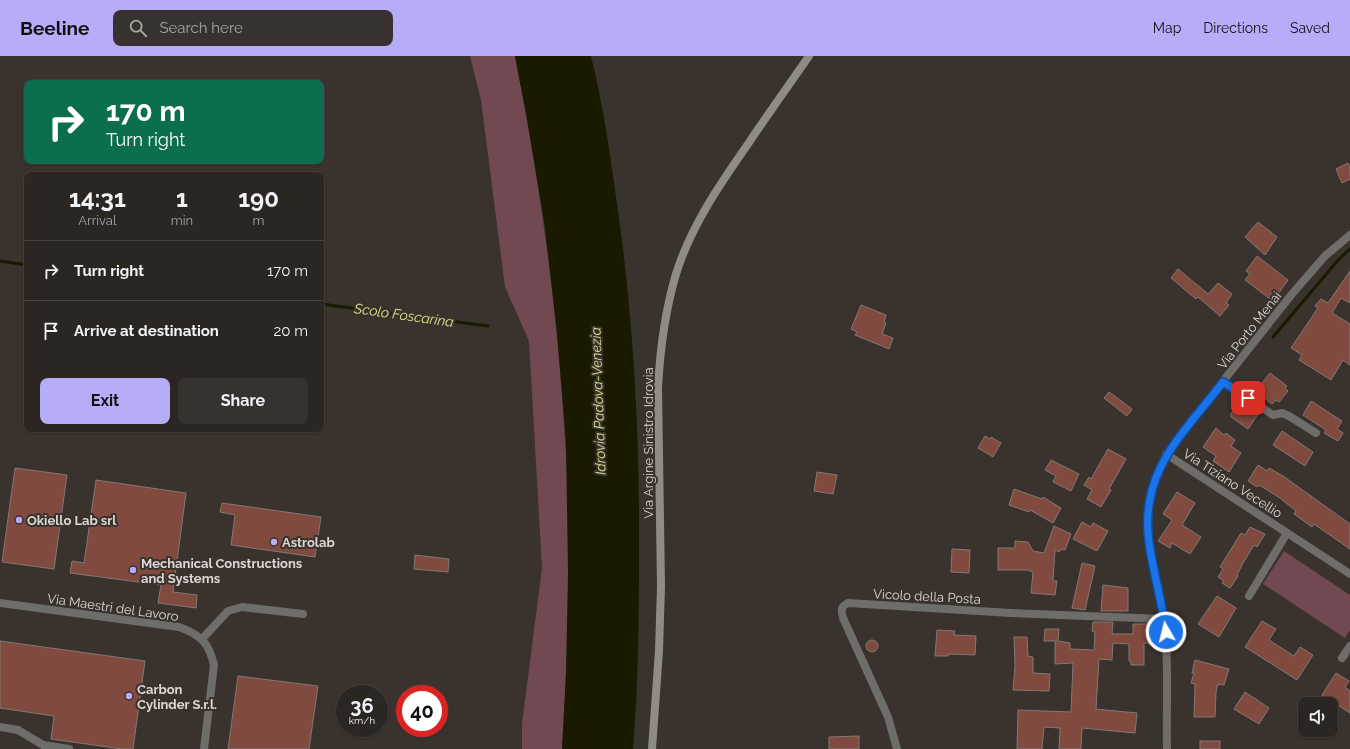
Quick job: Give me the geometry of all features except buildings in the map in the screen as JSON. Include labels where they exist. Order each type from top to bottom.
[{"type":"main road","name":"Via Argine Sinistro Idrovia","points":[[652,749],[659,651],[661,586],[658,388],[662,341],[670,299],[683,255],[711,198],[809,56]]},
{"type":"street","name":"Via Porto Menai","points":[[1167,749],[1166,645],[1164,619],[1150,550],[1147,523],[1153,488],[1166,454],[1292,294],[1325,256],[1350,235]]},
{"type":"street","points":[[1223,382],[1273,415],[1282,413],[1316,433]]},
{"type":"street","name":"Via Tiziano Vecellio","points":[[1166,454],[1350,574]]},
{"type":"street","name":"Via Tiziano Vecellio","points":[[1249,596],[1287,533]]},
{"type":"street","name":"Via Maestri del Lavoro","points":[[0,603],[179,627],[194,632],[202,638]]},
{"type":"street","name":"Vicolo della Posta","points":[[897,749],[888,717],[843,618],[841,609],[843,605],[848,603],[1026,614],[1164,619]]},
{"type":"street","points":[[204,749],[214,665],[211,652],[202,638],[228,611],[242,607],[303,614]]},
{"type":"street","points":[[1342,658],[1350,646]]},
{"type":"street","points":[[0,727],[18,730],[42,745],[69,749]]},
{"type":"shaded area","points":[[470,56],[515,56],[547,248],[558,344],[567,479],[569,556],[566,672],[562,749],[522,749],[522,724],[542,568],[529,341],[505,287],[481,100]]},
{"type":"shaded area","points":[[1284,551],[1350,595],[1350,630],[1345,638],[1263,584]]},
{"type":"water","name":"Idrovia Padova-Venezia","points":[[515,56],[591,56],[605,123],[626,275],[638,444],[639,611],[638,667],[633,749],[562,749],[566,675],[568,573],[566,442],[557,333],[545,227]]},
{"type":"waterway","points":[[1273,337],[1339,259],[1350,249]]},
{"type":"waterway","name":"Scolo Foscarina","points":[[0,261],[24,265]]},
{"type":"waterway","name":"Scolo Foscarina","points":[[324,304],[488,326]]},
{"type":"place","name":"Okiello Lab srl","points":[[19,520]]},
{"type":"place","name":"Astrolab","points":[[274,542]]},
{"type":"place","name":"Mechanical Constructions and Systems","points":[[133,570]]},
{"type":"place","name":"Carbon Cylinder S.r.l.","points":[[129,696]]},
{"type":"route","points":[[1166,632],[1161,600],[1148,541],[1147,523],[1149,505],[1158,470],[1166,454],[1223,382],[1248,398]]}]
